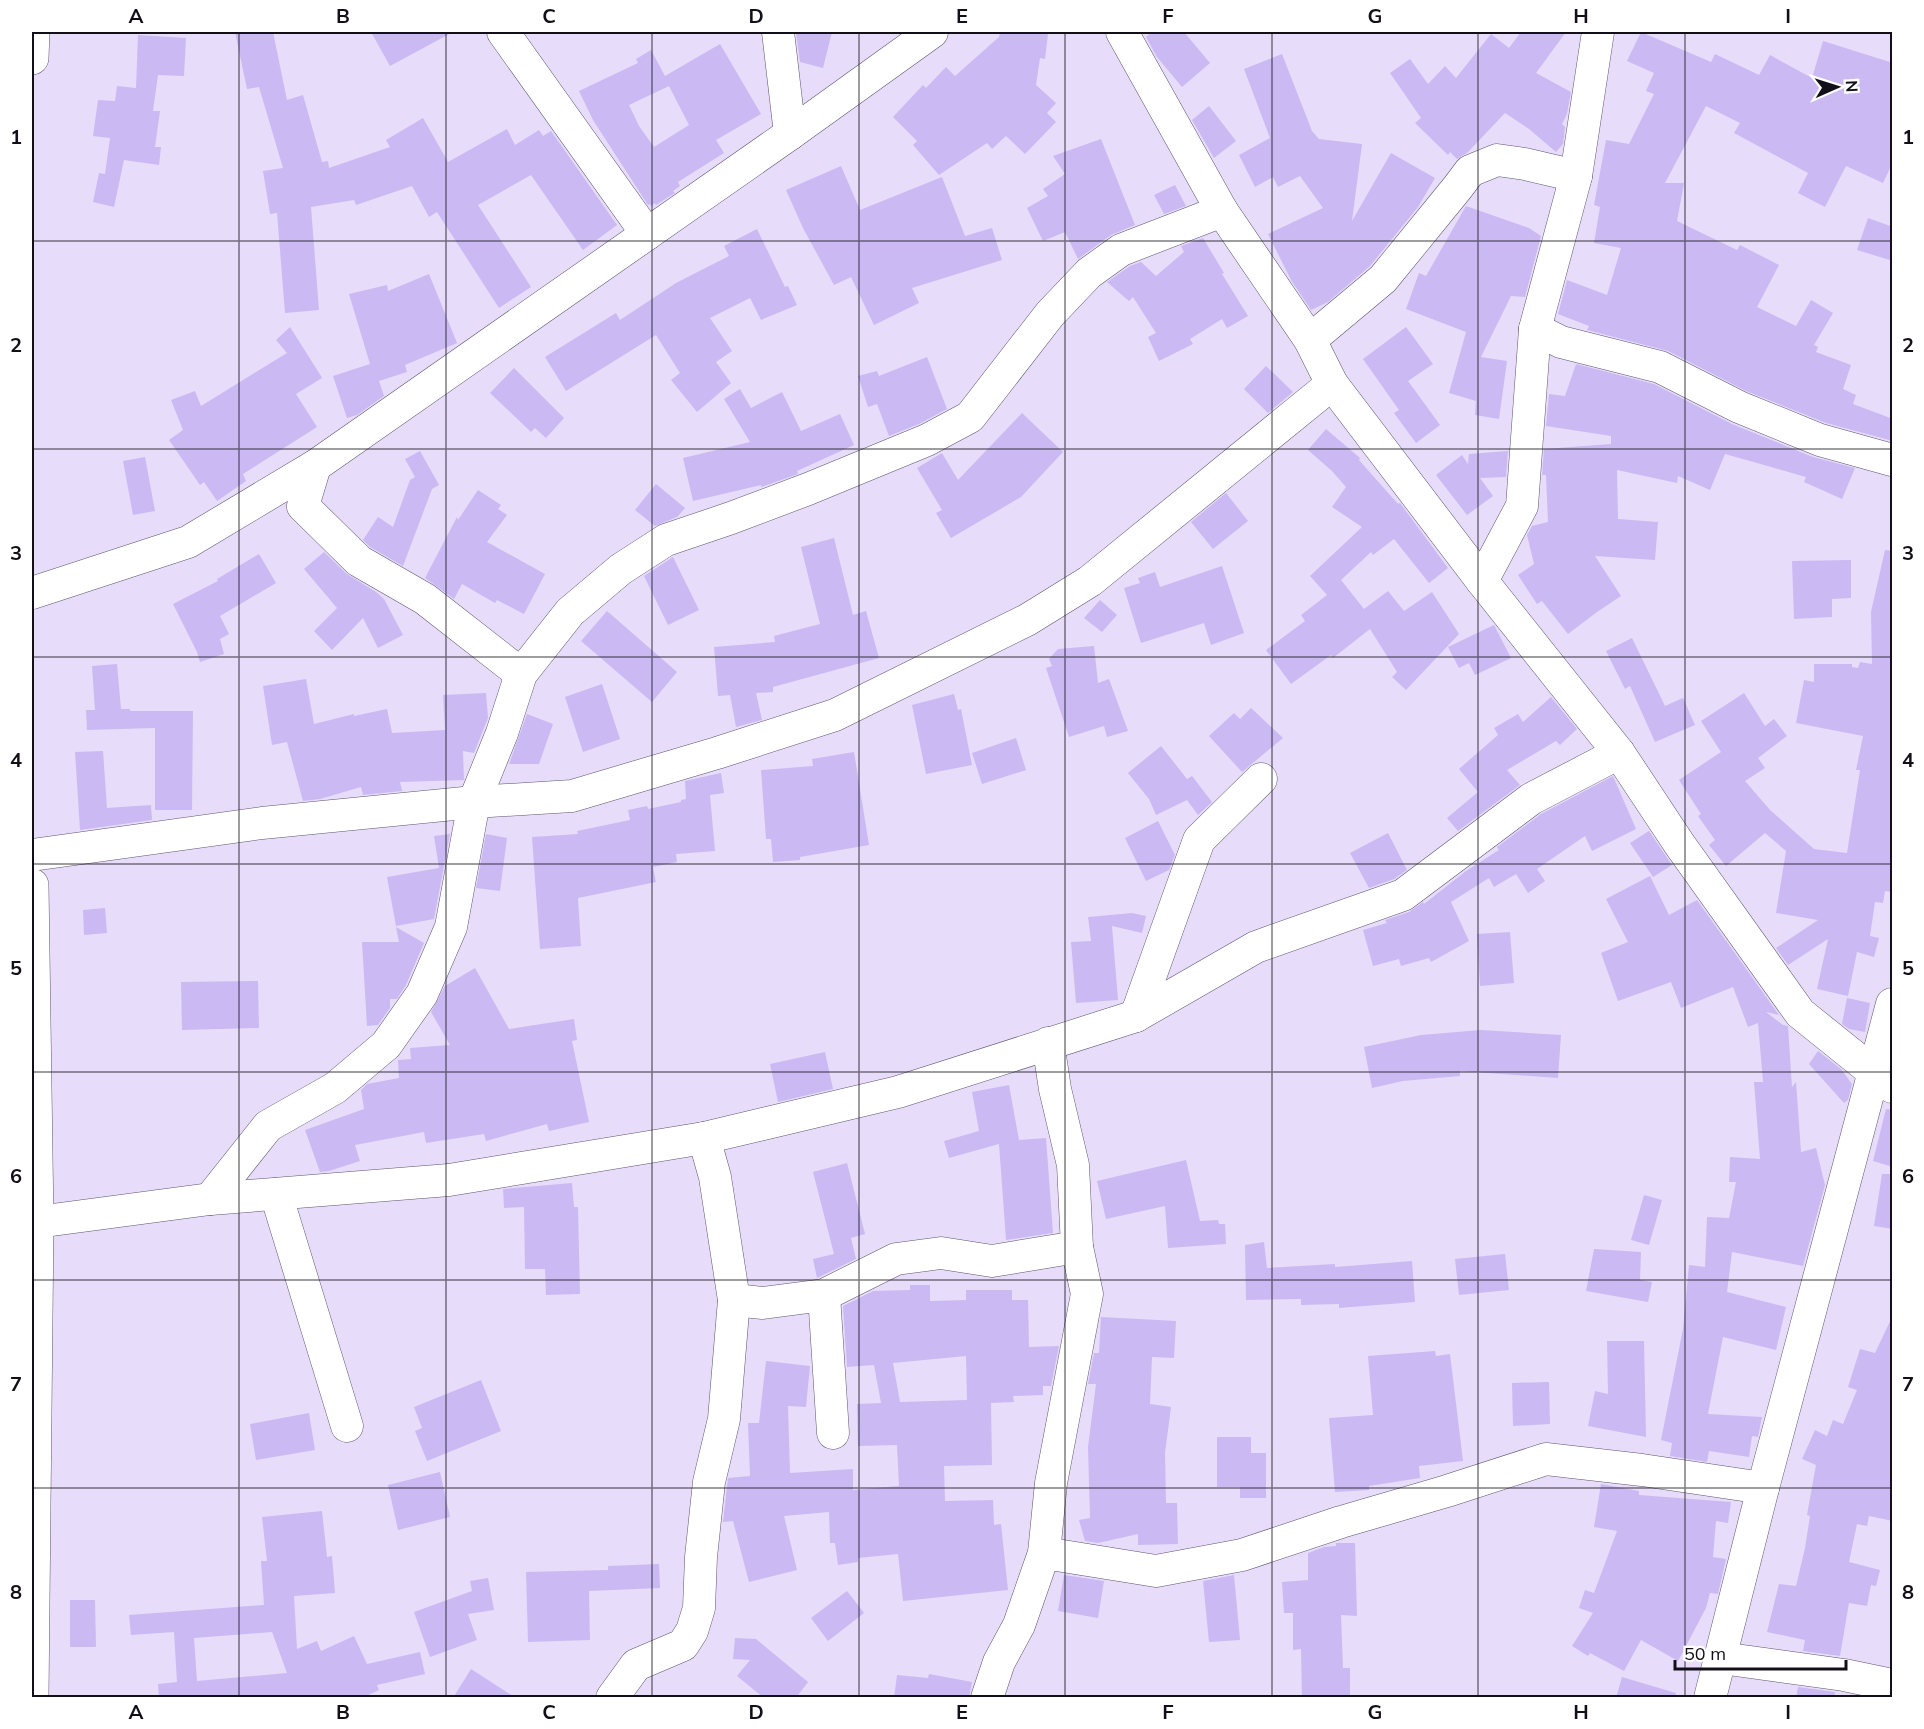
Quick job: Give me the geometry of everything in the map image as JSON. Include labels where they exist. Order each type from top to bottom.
[{"type":"highway","points":[[32,58],[33,32]]},
{"type":"highway","points":[[32,885],[37,1222],[32,1698]]},
{"type":"street","points":[[503,32],[647,234]]},
{"type":"street","points":[[778,32],[790,134]]},
{"type":"street","points":[[32,592],[188,542],[315,466],[933,32]]},
{"type":"street","points":[[1122,32],[1222,211],[1310,340],[1332,384],[1482,581],[1619,753],[1680,845],[1800,1013],[1883,1080]]},
{"type":"street","points":[[1482,581],[1522,506],[1535,329],[1576,176],[1598,32]]},
{"type":"street","points":[[1310,340],[1383,279],[1470,171],[1497,160],[1576,176]]},
{"type":"street","points":[[210,1199],[268,1126],[335,1088],[386,1045],[422,994],[451,927],[474,802],[502,733],[521,674],[570,612],[621,568],[666,540],[808,489],[927,440],[970,417],[1050,314],[1089,273],[1121,250],[1222,211]]},
{"type":"street","points":[[1535,329],[1561,342],[1660,367],[1739,407],[1810,436],[1893,460]]},
{"type":"street","points":[[32,855],[262,823],[474,802],[572,796],[835,715],[1027,620],[1090,582],[1332,384]]},
{"type":"street","points":[[315,466],[303,506],[359,561],[425,599],[521,674]]},
{"type":"street","points":[[37,1222],[210,1199],[449,1180],[704,1138],[898,1092],[1136,1016],[1256,947],[1403,896],[1532,799],[1619,753]]},
{"type":"street","points":[[1136,1016],[1199,840],[1261,779]]},
{"type":"street","points":[[1710,1698],[1763,1488],[1883,1080],[1893,1004]]},
{"type":"street","points":[[987,1698],[999,1662],[1019,1625],[1044,1553],[1051,1483],[1087,1294],[1077,1247],[1073,1165],[1055,1089],[1048,1043]]},
{"type":"street","points":[[612,1698],[636,1665],[683,1645],[692,1631],[699,1608],[701,1557],[709,1482],[724,1419],[734,1300],[715,1177],[704,1138]]},
{"type":"street","points":[[276,1194],[347,1426]]},
{"type":"street","points":[[734,1300],[763,1303],[824,1295],[896,1258],[941,1254],[992,1261],[1077,1247]]},
{"type":"street","points":[[824,1295],[833,1433]]},
{"type":"street","points":[[1044,1553],[1156,1571],[1242,1555],[1546,1459],[1642,1470],[1763,1488]]},
{"type":"street","points":[[1720,1658],[1844,1675],[1893,1685]]},
{"type":"building","points":[[235,32],[273,32],[287,100],[303,95],[322,162],[328,161],[329,168],[390,147],[386,140],[423,118],[448,162],[507,129],[515,145],[539,130],[543,136],[551,131],[617,225],[583,250],[531,175],[478,205],[531,287],[499,308],[437,212],[429,217],[412,186],[356,205],[354,200],[311,207],[319,310],[285,313],[277,213],[270,214],[263,171],[283,168],[259,87],[247,89]]},
{"type":"building","points":[[371,32],[453,32],[390,66]]},
{"type":"building","points":[[796,32],[832,32],[823,68],[800,62]]},
{"type":"building","points":[[1000,32],[1048,34],[1045,59],[1040,58],[1036,85],[1056,103],[1047,113],[1056,122],[1025,154],[1006,136],[992,149],[987,143],[939,175],[913,145],[917,141],[893,117],[923,85],[926,88],[946,67],[955,76],[999,37]]},
{"type":"building","points":[[1152,32],[1184,32],[1210,63],[1182,87],[1157,57],[1146,37]]},
{"type":"building","points":[[1521,32],[1566,32],[1536,73],[1571,92],[1567,114],[1562,124],[1565,127],[1563,144],[1556,152],[1529,129],[1505,113],[1468,152],[1457,159],[1450,152],[1448,155],[1415,123],[1421,118],[1390,73],[1410,59],[1428,84],[1445,66],[1456,78],[1491,34],[1509,48]]},
{"type":"building","points":[[1641,32],[1711,62],[1715,54],[1759,75],[1770,55],[1812,78],[1823,41],[1893,63],[1893,162],[1883,183],[1846,166],[1825,207],[1798,193],[1808,173],[1734,133],[1740,123],[1706,106],[1665,183],[1684,183],[1677,221],[1737,250],[1740,245],[1779,265],[1757,307],[1796,326],[1811,300],[1833,313],[1814,345],[1818,347],[1816,352],[1851,365],[1843,389],[1856,395],[1853,404],[1893,419],[1893,441],[1826,423],[1746,391],[1668,351],[1587,330],[1589,326],[1558,314],[1567,280],[1607,295],[1621,248],[1594,243],[1600,207],[1594,205],[1606,140],[1629,144],[1654,94],[1646,91],[1654,73],[1627,61]]},
{"type":"building","points":[[138,35],[186,38],[184,76],[158,75],[153,111],[160,111],[155,147],[161,147],[159,165],[124,160],[114,207],[93,202],[99,173],[105,174],[110,138],[93,136],[98,100],[115,101],[117,86],[136,88]]},
{"type":"building","points":[[720,44],[761,114],[716,140],[724,153],[678,182],[680,186],[673,191],[675,193],[651,206],[648,205],[593,120],[579,91],[638,63],[636,59],[651,50],[665,76]],"holes":[[[669,86],[689,125],[654,147],[639,126],[629,105]]]},
{"type":"building","points":[[1282,54],[1312,131],[1319,139],[1362,144],[1352,221],[1391,153],[1435,178],[1418,207],[1370,266],[1328,302],[1311,310],[1291,280],[1268,234],[1323,208],[1300,176],[1278,187],[1273,177],[1255,187],[1239,155],[1270,138],[1244,69]]},
{"type":"building","points":[[1209,106],[1236,141],[1214,158],[1192,120]]},
{"type":"building","points":[[1101,139],[1135,225],[1111,235],[1078,259],[1065,232],[1043,241],[1027,208],[1048,196],[1043,189],[1065,174],[1053,156]]},
{"type":"building","points":[[841,166],[860,210],[942,177],[965,236],[992,228],[1002,260],[912,288],[919,303],[874,325],[851,277],[834,285],[803,228],[786,190]]},
{"type":"building","points":[[1175,185],[1186,206],[1164,214],[1154,195]]},
{"type":"building","points":[[1466,206],[1529,228],[1541,236],[1525,297],[1511,296],[1481,357],[1507,361],[1499,419],[1475,415],[1476,401],[1449,393],[1466,332],[1406,309],[1419,273],[1426,276]]},
{"type":"building","points":[[1868,218],[1893,227],[1893,261],[1857,250]]},
{"type":"building","points":[[757,229],[785,287],[788,286],[797,305],[761,320],[750,298],[710,318],[732,351],[716,362],[731,383],[697,412],[671,380],[680,373],[656,335],[566,391],[545,357],[616,313],[620,320],[676,283],[729,256],[724,246]]},
{"type":"building","points":[[1203,238],[1248,316],[1227,328],[1222,319],[1190,339],[1193,344],[1159,361],[1148,337],[1156,333],[1133,297],[1129,301],[1107,282],[1130,266],[1141,262],[1156,276],[1184,252],[1181,246]]},
{"type":"building","points":[[429,274],[457,343],[405,365],[407,372],[379,381],[384,396],[357,415],[347,418],[333,376],[370,364],[349,294],[387,285],[388,291]]},
{"type":"building","points":[[290,327],[322,378],[296,394],[317,427],[243,474],[246,481],[217,501],[204,482],[200,485],[169,440],[183,430],[171,400],[195,391],[201,406],[287,353],[276,340]]},
{"type":"building","points":[[1406,327],[1433,364],[1408,381],[1440,425],[1416,443],[1394,413],[1399,410],[1363,359]]},
{"type":"building","points":[[927,357],[947,409],[889,436],[877,404],[868,407],[858,376],[877,371],[879,376]]},
{"type":"building","points":[[1576,364],[1654,384],[1732,424],[1813,457],[1855,468],[1842,499],[1804,482],[1806,477],[1725,454],[1710,490],[1678,476],[1677,483],[1617,470],[1618,519],[1658,522],[1655,560],[1595,556],[1621,596],[1568,634],[1542,601],[1537,604],[1518,575],[1534,564],[1527,535],[1532,526],[1548,522],[1546,475],[1542,475],[1544,449],[1611,444],[1611,436],[1546,426],[1549,394],[1565,396]]},
{"type":"building","points":[[1266,366],[1293,392],[1268,413],[1244,389]]},
{"type":"building","points":[[514,368],[564,418],[546,438],[535,428],[531,432],[490,393]]},
{"type":"building","points":[[740,389],[751,408],[782,392],[801,431],[840,414],[854,445],[797,471],[798,474],[761,487],[761,485],[693,501],[683,458],[750,442],[724,399]]},
{"type":"building","points":[[1022,413],[1063,452],[1021,497],[951,538],[936,513],[942,510],[917,468],[942,453],[958,480]]},
{"type":"building","points":[[1326,429],[1360,458],[1359,460],[1398,504],[1400,503],[1448,568],[1429,583],[1394,539],[1373,555],[1371,552],[1341,580],[1364,609],[1388,591],[1404,611],[1432,592],[1459,634],[1406,690],[1392,677],[1397,672],[1370,629],[1333,658],[1331,655],[1291,684],[1266,650],[1305,621],[1301,615],[1327,595],[1310,576],[1362,527],[1332,507],[1346,487],[1308,450]]},
{"type":"building","points":[[420,451],[439,485],[432,489],[403,566],[370,547],[363,540],[378,517],[393,527],[410,480],[415,477],[405,459]]},
{"type":"building","points":[[1508,451],[1506,477],[1480,478],[1493,496],[1467,515],[1436,475],[1462,455],[1468,464],[1469,454]]},
{"type":"building","points":[[145,457],[155,511],[133,515],[123,461]]},
{"type":"building","points":[[656,484],[685,508],[677,517],[655,526],[635,510]]},
{"type":"building","points":[[478,490],[501,505],[498,509],[507,515],[487,542],[545,574],[524,614],[497,600],[495,603],[462,584],[454,599],[425,578],[457,517],[458,520]]},
{"type":"building","points":[[1226,493],[1248,521],[1213,549],[1191,522]]},
{"type":"building","points":[[834,538],[853,615],[866,611],[879,658],[773,687],[773,692],[756,693],[762,720],[736,727],[730,695],[718,696],[714,647],[775,642],[774,636],[820,624],[801,547]]},
{"type":"building","points":[[1885,550],[1893,551],[1893,892],[1885,891],[1883,903],[1875,902],[1870,936],[1879,938],[1874,957],[1857,952],[1848,996],[1817,989],[1828,939],[1788,965],[1776,948],[1818,920],[1776,913],[1786,851],[1765,833],[1726,866],[1709,845],[1715,840],[1698,816],[1701,814],[1679,780],[1721,752],[1701,721],[1744,693],[1765,726],[1774,719],[1787,736],[1758,758],[1765,768],[1745,781],[1770,810],[1814,849],[1847,853],[1860,770],[1856,770],[1863,736],[1796,723],[1804,680],[1814,682],[1814,664],[1852,664],[1852,667],[1858,668],[1860,662],[1872,664],[1871,612]]},
{"type":"building","points":[[324,552],[347,574],[384,599],[403,635],[378,648],[363,618],[332,650],[314,631],[337,608],[304,569]]},
{"type":"building","points":[[259,554],[276,583],[220,616],[229,634],[220,639],[224,654],[200,662],[173,604],[218,581],[217,579]]},
{"type":"building","points":[[673,557],[699,610],[668,625],[644,576]]},
{"type":"building","points":[[1851,560],[1851,598],[1832,599],[1832,617],[1794,619],[1792,561]]},
{"type":"building","points":[[1222,566],[1244,633],[1211,645],[1204,623],[1141,643],[1124,588],[1140,583],[1138,578],[1155,572],[1160,587]]},
{"type":"building","points":[[1100,600],[1117,615],[1102,632],[1084,618]]},
{"type":"building","points":[[607,611],[677,672],[652,702],[581,641]]},
{"type":"building","points":[[1494,625],[1511,658],[1475,675],[1469,663],[1459,668],[1448,647]]},
{"type":"building","points":[[1632,638],[1665,706],[1683,698],[1695,725],[1655,742],[1630,686],[1625,689],[1606,651]]},
{"type":"building","points":[[1094,646],[1098,683],[1109,679],[1128,731],[1107,737],[1104,726],[1069,737],[1046,668],[1052,666],[1049,659],[1058,649]]},
{"type":"building","points":[[117,664],[121,709],[193,711],[192,810],[155,810],[155,728],[87,730],[86,710],[95,710],[92,666]]},
{"type":"building","points":[[306,679],[314,724],[387,709],[392,733],[445,730],[443,695],[486,693],[488,718],[474,753],[463,751],[464,780],[400,782],[402,791],[363,795],[361,787],[320,799],[303,801],[287,742],[272,745],[263,686]]},
{"type":"building","points":[[602,684],[620,739],[583,752],[565,697]]},
{"type":"building","points":[[954,694],[958,710],[961,709],[972,765],[926,774],[912,705]]},
{"type":"building","points":[[1551,697],[1577,729],[1560,745],[1556,741],[1507,770],[1520,785],[1458,831],[1447,818],[1478,792],[1459,769],[1498,735],[1494,728],[1518,714],[1523,722]]},
{"type":"building","points":[[1251,708],[1283,738],[1242,772],[1209,736],[1234,713],[1240,719]]},
{"type":"building","points":[[527,714],[553,724],[539,764],[509,764]]},
{"type":"building","points":[[1016,738],[1026,770],[982,784],[972,753]]},
{"type":"building","points":[[1161,746],[1187,779],[1192,776],[1212,802],[1198,815],[1187,800],[1156,815],[1149,799],[1128,773]]},
{"type":"building","points":[[103,751],[107,808],[151,805],[152,820],[80,830],[75,752]]},
{"type":"building","points":[[854,752],[869,845],[800,857],[800,860],[773,862],[771,839],[766,839],[761,770],[813,766],[812,759]]},
{"type":"building","points":[[721,773],[724,793],[710,795],[715,851],[676,854],[677,862],[653,867],[656,882],[578,898],[581,946],[540,949],[532,837],[578,834],[577,831],[630,820],[628,810],[647,806],[648,809],[681,802],[686,799],[685,781]]},
{"type":"building","points":[[1613,776],[1636,829],[1592,851],[1585,836],[1537,869],[1545,881],[1528,893],[1516,874],[1494,887],[1489,878],[1451,902],[1469,941],[1431,962],[1429,958],[1401,966],[1399,959],[1373,966],[1363,930],[1387,923],[1385,920],[1409,912],[1423,902],[1424,904],[1466,871],[1499,850],[1497,847],[1541,814]]},
{"type":"building","points":[[1158,821],[1175,855],[1169,870],[1146,881],[1125,838]]},
{"type":"building","points":[[1649,831],[1672,865],[1653,877],[1630,843]]},
{"type":"building","points":[[1388,833],[1407,870],[1394,879],[1369,888],[1350,853]]},
{"type":"building","points":[[450,834],[434,919],[396,926],[387,877],[439,868],[434,836]]},
{"type":"building","points":[[486,834],[507,838],[500,891],[476,888]]},
{"type":"building","points":[[1650,876],[1669,915],[1697,900],[1779,1015],[1766,1012],[1783,1025],[1788,1026],[1792,1087],[1796,1082],[1801,1152],[1816,1148],[1825,1185],[1803,1266],[1732,1252],[1727,1292],[1786,1307],[1776,1350],[1723,1337],[1708,1414],[1762,1417],[1758,1437],[1752,1436],[1749,1457],[1709,1451],[1707,1462],[1670,1456],[1672,1443],[1661,1440],[1683,1329],[1689,1265],[1705,1267],[1707,1217],[1729,1218],[1736,1182],[1729,1182],[1730,1157],[1760,1159],[1754,1082],[1763,1082],[1758,1023],[1748,1027],[1733,987],[1681,1008],[1671,982],[1618,1001],[1601,953],[1628,942],[1606,899]]},
{"type":"building","points":[[105,908],[107,933],[84,935],[83,910]]},
{"type":"building","points":[[1132,913],[1146,916],[1142,933],[1112,926],[1118,1000],[1076,1003],[1071,942],[1091,941],[1088,917]]},
{"type":"building","points":[[396,927],[424,943],[406,985],[397,999],[390,999],[390,1008],[378,1025],[367,1026],[362,942],[399,942]]},
{"type":"building","points":[[1510,932],[1514,983],[1480,986],[1477,934]]},
{"type":"building","points":[[475,968],[509,1029],[574,1019],[577,1040],[572,1041],[589,1122],[549,1131],[547,1124],[486,1141],[484,1134],[426,1143],[424,1132],[355,1145],[360,1161],[320,1172],[305,1130],[364,1109],[361,1090],[367,1084],[399,1078],[398,1060],[411,1059],[410,1048],[450,1045],[431,1012],[445,986]]},
{"type":"building","points":[[258,981],[259,1028],[182,1030],[181,982]]},
{"type":"building","points":[[1847,998],[1870,1003],[1865,1032],[1849,1029],[1842,1024]]},
{"type":"building","points":[[1481,1030],[1561,1035],[1558,1078],[1460,1071],[1460,1076],[1403,1081],[1372,1088],[1364,1047],[1421,1035]]},
{"type":"building","points":[[1818,1051],[1841,1069],[1852,1084],[1848,1100],[1844,1103],[1809,1064]]},
{"type":"building","points":[[825,1052],[833,1089],[778,1102],[770,1064]]},
{"type":"building","points":[[1009,1085],[1019,1140],[1046,1138],[1053,1233],[1006,1240],[999,1144],[949,1158],[944,1141],[979,1131],[972,1092]]},
{"type":"building","points":[[1886,1109],[1893,1110],[1893,1167],[1873,1161]]},
{"type":"building","points":[[1186,1160],[1200,1221],[1218,1220],[1219,1224],[1225,1224],[1226,1244],[1168,1248],[1165,1206],[1106,1219],[1097,1181]]},
{"type":"building","points":[[847,1163],[865,1234],[851,1238],[856,1259],[817,1278],[813,1259],[834,1254],[813,1172]]},
{"type":"building","points":[[1882,1174],[1893,1174],[1893,1229],[1874,1226]]},
{"type":"building","points":[[572,1183],[574,1207],[578,1207],[580,1294],[546,1295],[545,1269],[525,1269],[524,1207],[504,1208],[503,1189]]},
{"type":"building","points":[[1644,1195],[1662,1200],[1649,1245],[1631,1240]]},
{"type":"building","points":[[1264,1242],[1267,1268],[1335,1264],[1335,1267],[1412,1261],[1415,1302],[1339,1308],[1339,1304],[1301,1305],[1301,1299],[1246,1300],[1245,1245]]},
{"type":"building","points":[[1594,1249],[1641,1252],[1640,1280],[1652,1282],[1648,1302],[1586,1291]]},
{"type":"building","points":[[1505,1254],[1509,1290],[1459,1295],[1455,1259]]},
{"type":"building","points":[[910,1285],[930,1285],[930,1301],[966,1300],[966,1290],[1012,1290],[1012,1300],[1028,1300],[1029,1347],[1059,1346],[1051,1386],[1043,1386],[1043,1395],[1013,1396],[1014,1402],[991,1403],[992,1465],[944,1466],[945,1501],[993,1500],[994,1525],[1001,1524],[1008,1590],[903,1601],[898,1554],[858,1558],[858,1562],[838,1565],[835,1543],[830,1543],[829,1512],[784,1516],[797,1570],[749,1582],[733,1521],[723,1522],[728,1478],[750,1476],[748,1423],[759,1423],[766,1361],[810,1366],[806,1407],[788,1406],[790,1473],[853,1469],[853,1490],[899,1486],[897,1445],[858,1446],[857,1404],[881,1403],[874,1365],[847,1367],[843,1306],[873,1291],[910,1290]],"holes":[[[966,1356],[967,1400],[900,1402],[893,1363]]]},
{"type":"building","points":[[1893,1315],[1893,1521],[1869,1516],[1867,1526],[1857,1524],[1849,1562],[1880,1570],[1876,1586],[1871,1585],[1867,1606],[1849,1603],[1840,1656],[1803,1651],[1805,1640],[1767,1632],[1779,1584],[1796,1586],[1805,1548],[1810,1516],[1807,1515],[1816,1465],[1802,1459],[1815,1430],[1827,1436],[1833,1420],[1843,1424],[1857,1390],[1848,1387],[1860,1349],[1875,1353]]},
{"type":"building","points":[[1101,1317],[1176,1321],[1174,1358],[1152,1357],[1150,1404],[1171,1407],[1165,1453],[1166,1503],[1177,1503],[1178,1544],[1138,1545],[1138,1534],[1098,1543],[1085,1541],[1079,1520],[1090,1518],[1088,1447],[1096,1384],[1088,1384],[1094,1353],[1099,1353]]},
{"type":"building","points":[[1607,1341],[1644,1341],[1646,1437],[1588,1426],[1595,1391],[1608,1394]]},
{"type":"building","points":[[1435,1351],[1436,1356],[1450,1354],[1463,1461],[1419,1466],[1420,1478],[1369,1486],[1369,1490],[1335,1492],[1329,1418],[1373,1415],[1368,1356]]},
{"type":"building","points":[[481,1380],[501,1431],[427,1461],[415,1431],[422,1428],[414,1407]]},
{"type":"building","points":[[1549,1382],[1550,1424],[1513,1426],[1512,1383]]},
{"type":"building","points":[[309,1413],[315,1450],[256,1460],[250,1424]]},
{"type":"building","points":[[1217,1437],[1251,1437],[1251,1453],[1266,1453],[1266,1498],[1240,1498],[1240,1487],[1217,1487]]},
{"type":"building","points":[[440,1472],[450,1517],[398,1530],[388,1485]]},
{"type":"building","points":[[1601,1484],[1639,1491],[1639,1495],[1731,1502],[1728,1523],[1716,1521],[1713,1557],[1726,1559],[1718,1594],[1710,1593],[1706,1608],[1678,1661],[1641,1640],[1624,1671],[1590,1653],[1588,1656],[1572,1646],[1593,1613],[1579,1608],[1585,1590],[1594,1593],[1617,1531],[1594,1527]]},
{"type":"building","points":[[322,1511],[327,1557],[332,1556],[335,1593],[294,1596],[297,1649],[317,1641],[321,1651],[354,1636],[367,1664],[420,1652],[425,1674],[377,1685],[379,1690],[362,1698],[159,1698],[158,1684],[177,1682],[174,1632],[131,1635],[129,1615],[264,1605],[261,1561],[267,1561],[262,1517]],"holes":[[[272,1632],[287,1673],[197,1681],[194,1638]]]},
{"type":"building","points":[[1336,1543],[1355,1543],[1357,1616],[1341,1615],[1343,1668],[1350,1668],[1350,1698],[1302,1698],[1301,1649],[1293,1650],[1293,1613],[1284,1613],[1282,1582],[1308,1580],[1308,1553],[1324,1547],[1336,1546]]},
{"type":"building","points":[[659,1564],[660,1588],[589,1591],[590,1640],[528,1642],[526,1572],[608,1570],[608,1566]]},
{"type":"building","points":[[1064,1575],[1104,1581],[1098,1618],[1058,1611]]},
{"type":"building","points":[[1234,1575],[1240,1640],[1209,1642],[1203,1581]]},
{"type":"building","points":[[488,1578],[494,1610],[468,1614],[477,1640],[430,1657],[414,1612],[472,1591],[470,1581]]},
{"type":"building","points":[[847,1591],[864,1613],[828,1641],[811,1618]]},
{"type":"building","points":[[70,1600],[95,1600],[96,1647],[70,1647]]},
{"type":"building","points":[[735,1638],[756,1639],[808,1682],[796,1698],[764,1698],[737,1676],[750,1660],[733,1659]]},
{"type":"building","points":[[471,1669],[516,1698],[453,1698]]},
{"type":"building","points":[[929,1674],[972,1682],[969,1698],[894,1698],[897,1675],[928,1678]]},
{"type":"building","points":[[1622,1677],[1676,1693],[1675,1698],[1616,1698]]},
{"type":"building","points":[[1798,1687],[1835,1692],[1834,1698],[1796,1698]]}]
